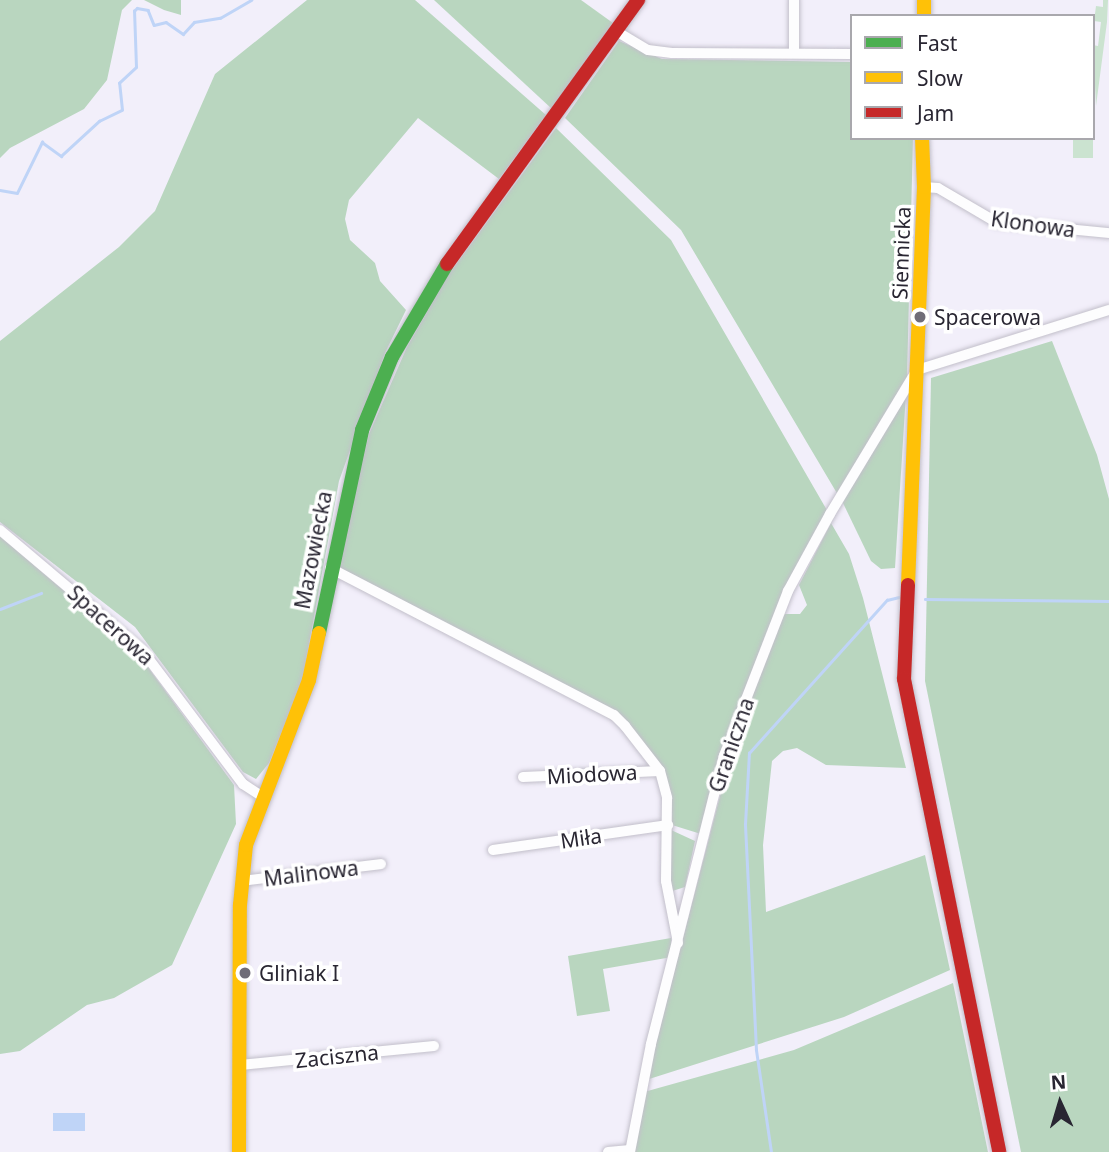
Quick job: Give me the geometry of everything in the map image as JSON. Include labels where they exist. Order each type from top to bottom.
[{"type":"street","name":"Mazowiecka","points":[[239,1152],[241,881],[246,845],[262,797],[309,680],[355,455],[392,357],[432,285],[638,0]]},
{"type":"street","points":[[794,0],[794,53]]},
{"type":"street","points":[[619,27],[648,50],[850,54]]},
{"type":"street","name":"Siennicka","points":[[922,140],[924,187],[906,694],[999,1152]]},
{"type":"street","name":"Klonowa","points":[[924,187],[938,188],[996,222],[1109,233]]},
{"type":"street","points":[[917,370],[1109,310]]},
{"type":"street","name":"Graniczna","points":[[630,1151],[651,1044],[724,756],[788,591],[917,370]]},
{"type":"street","name":"Spacerowa","points":[[0,530],[142,650],[243,784],[262,797]]},
{"type":"street","points":[[330,568],[614,715],[660,771],[668,825],[666,881],[678,944]]},
{"type":"street","name":"Miodowa","points":[[523,777],[660,771]]},
{"type":"street","name":"Miła","points":[[493,850],[668,825]]},
{"type":"street","name":"Malinowa","points":[[241,881],[381,864]]},
{"type":"street","name":"Zaciszna","points":[[240,1065],[433,1046]]},
{"type":"street","points":[[608,1152],[630,1151]]},
{"type":"green space","points":[[0,0],[132,0],[122,10],[107,80],[84,109],[10,148],[0,158]]},
{"type":"green space","points":[[144,0],[181,0],[181,15],[164,10]]},
{"type":"green space","points":[[307,0],[415,0],[546,115],[499,179],[418,118],[349,200],[345,219],[350,240],[375,263],[380,281],[406,310],[385,353],[339,481],[302,682],[269,763],[256,779],[243,772],[135,627],[0,522],[0,341],[119,247],[155,211],[215,74]]},
{"type":"green space","points":[[434,0],[581,0],[613,23],[552,109]]},
{"type":"green space","points":[[1103,0],[1108,0],[1096,106],[1095,45],[1098,46],[1101,22],[1095,21],[1095,14],[1096,6],[1103,7]]},
{"type":"green space","points":[[619,41],[662,59],[850,62],[850,140],[913,140],[907,378],[838,495],[681,230],[565,118]]},
{"type":"green space","points":[[556,128],[671,240],[828,512],[775,618],[701,834],[672,825],[670,799],[633,730],[338,567],[369,434],[407,347],[449,274]]},
{"type":"green space","points":[[1073,140],[1093,140],[1093,158],[1073,158]]},
{"type":"green space","points":[[1052,341],[1097,455],[1109,499],[1109,1152],[1021,1152],[925,681],[931,378]]},
{"type":"green space","points":[[906,393],[895,568],[881,569],[871,561],[842,501]]},
{"type":"green space","points":[[831,523],[849,554],[863,598],[906,768],[826,765],[797,748],[783,751],[772,761],[763,845],[766,912],[925,855],[950,970],[844,1017],[646,1080],[737,731],[784,614],[800,614],[807,605],[799,585]]},
{"type":"green space","points":[[0,536],[139,655],[234,785],[236,824],[172,965],[114,998],[87,1005],[20,1051],[0,1054]]},
{"type":"green space","points":[[671,830],[695,841],[685,887],[669,892]]},
{"type":"green space","points":[[671,938],[672,957],[603,969],[610,1011],[577,1016],[568,956]]},
{"type":"green space","points":[[953,983],[988,1152],[633,1152],[644,1092],[794,1050]]},
{"type":"water","points":[[53,1113],[85,1113],[85,1131],[53,1131]]},
{"type":"waterway","points":[[0,190],[17,193],[42,142],[61,156],[99,121],[122,110],[119,83],[136,67],[134,11],[137,8],[148,10],[154,25],[166,22],[183,34],[194,22],[220,18],[251,0]]},
{"type":"waterway","points":[[0,609],[41,593]]},
{"type":"waterway","points":[[771,1152],[756,1050],[745,824],[749,753],[887,600],[899,597]]},
{"type":"waterway","points":[[925,599],[1109,601]]},
{"type":"traffic: fast","points":[[319,633],[362,430],[392,357],[447,264]]},
{"type":"traffic: slow","points":[[924,0],[924,14]]},
{"type":"traffic: slow","points":[[908,585],[924,187],[922,140]]},
{"type":"traffic: slow","points":[[239,1152],[240,905],[246,845],[309,680],[319,633]]},
{"type":"traffic: jam","points":[[447,264],[638,0]]},
{"type":"traffic: jam","points":[[908,585],[904,679],[999,1152]]},
{"type":"place","name":"Spacerowa","points":[[920,317]]},
{"type":"place","name":"Gliniak I","points":[[245,973]]}]
